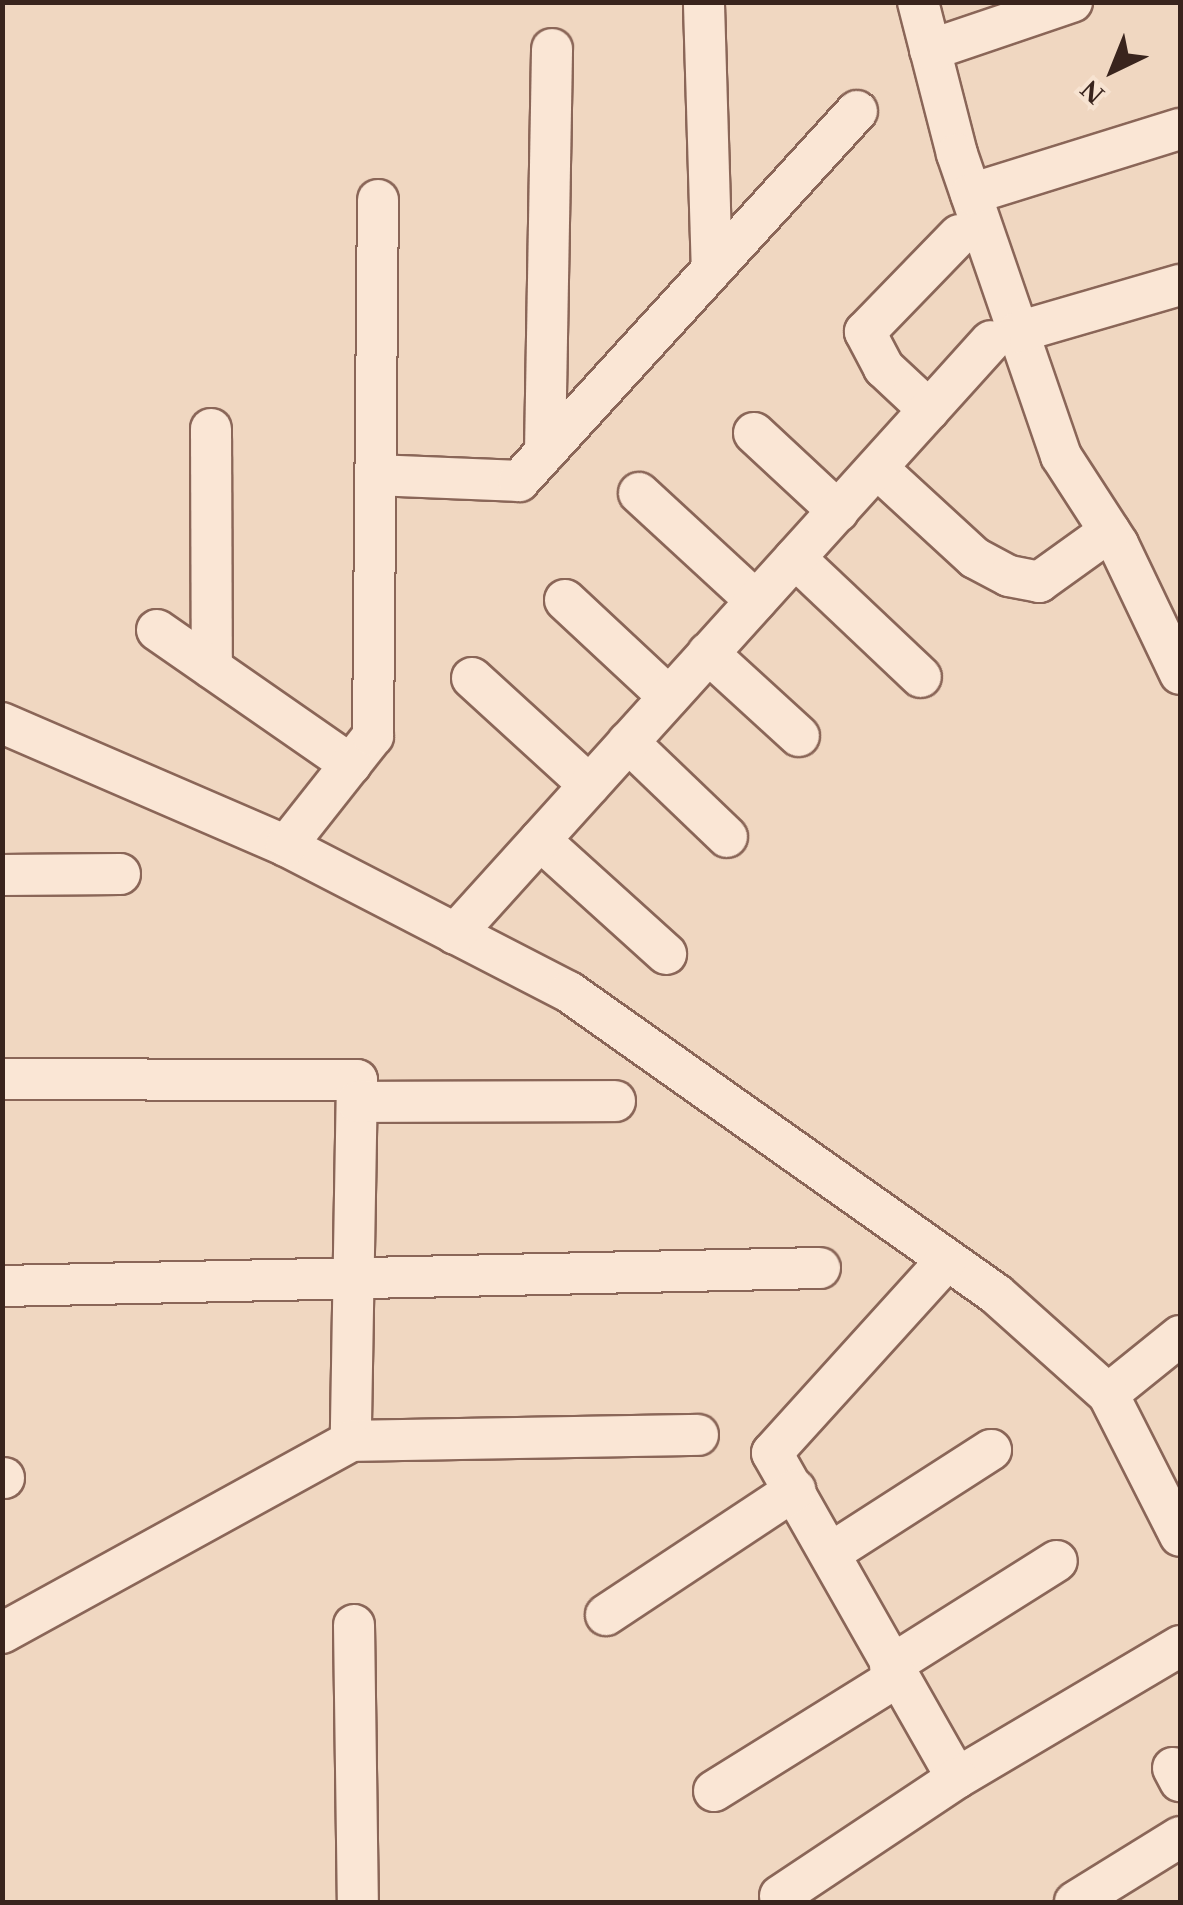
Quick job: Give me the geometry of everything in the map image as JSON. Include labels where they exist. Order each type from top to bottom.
[{"type":"street","points":[[918,2],[1004,336],[1061,456],[1110,531],[1178,664]]},
{"type":"street","points":[[930,50],[1072,2]]},
{"type":"street","points":[[704,6],[712,269]]},
{"type":"street","points":[[545,452],[552,49]]},
{"type":"street","points":[[376,475],[519,481],[857,111]]},
{"type":"street","points":[[970,194],[1180,129]]},
{"type":"street","points":[[286,846],[374,736],[378,200]]},
{"type":"street","points":[[929,410],[884,368],[864,332],[959,235]]},
{"type":"street","points":[[455,934],[929,410],[1004,336],[1180,284]]},
{"type":"street","points":[[211,429],[212,668]]},
{"type":"street","points":[[754,433],[838,511]]},
{"type":"street","points":[[876,468],[975,558],[1009,576],[1040,582],[1110,531]]},
{"type":"street","points":[[639,494],[756,601]]},
{"type":"street","points":[[795,558],[920,677]]},
{"type":"street","points":[[565,600],[669,697]]},
{"type":"street","points":[[157,630],[350,764]]},
{"type":"street","points":[[708,654],[799,736]]},
{"type":"street","points":[[472,678],[590,785]]},
{"type":"street","points":[[2,724],[286,846],[569,992],[946,1261],[1108,1394],[1180,1536]]},
{"type":"street","points":[[628,742],[727,837]]},
{"type":"street","points":[[540,840],[666,954]]},
{"type":"street","points":[[2,875],[120,874]]},
{"type":"street","points":[[2,1078],[357,1080],[351,1441]]},
{"type":"street","points":[[356,1102],[614,1101]]},
{"type":"street","points":[[946,1261],[772,1454],[832,1552],[893,1672],[957,1778]]},
{"type":"street","points":[[2,1286],[354,1285],[820,1268]]},
{"type":"street","points":[[1108,1394],[1180,1336]]},
{"type":"street","points":[[2,1633],[351,1441],[698,1435]]},
{"type":"street","points":[[832,1552],[991,1450]]},
{"type":"street","points":[[606,1615],[795,1490]]},
{"type":"street","points":[[714,1791],[1058,1561]]},
{"type":"street","points":[[354,1624],[358,1902]]},
{"type":"street","points":[[780,1896],[957,1778],[1180,1646]]},
{"type":"street","points":[[1075,1902],[1180,1836]]}]
